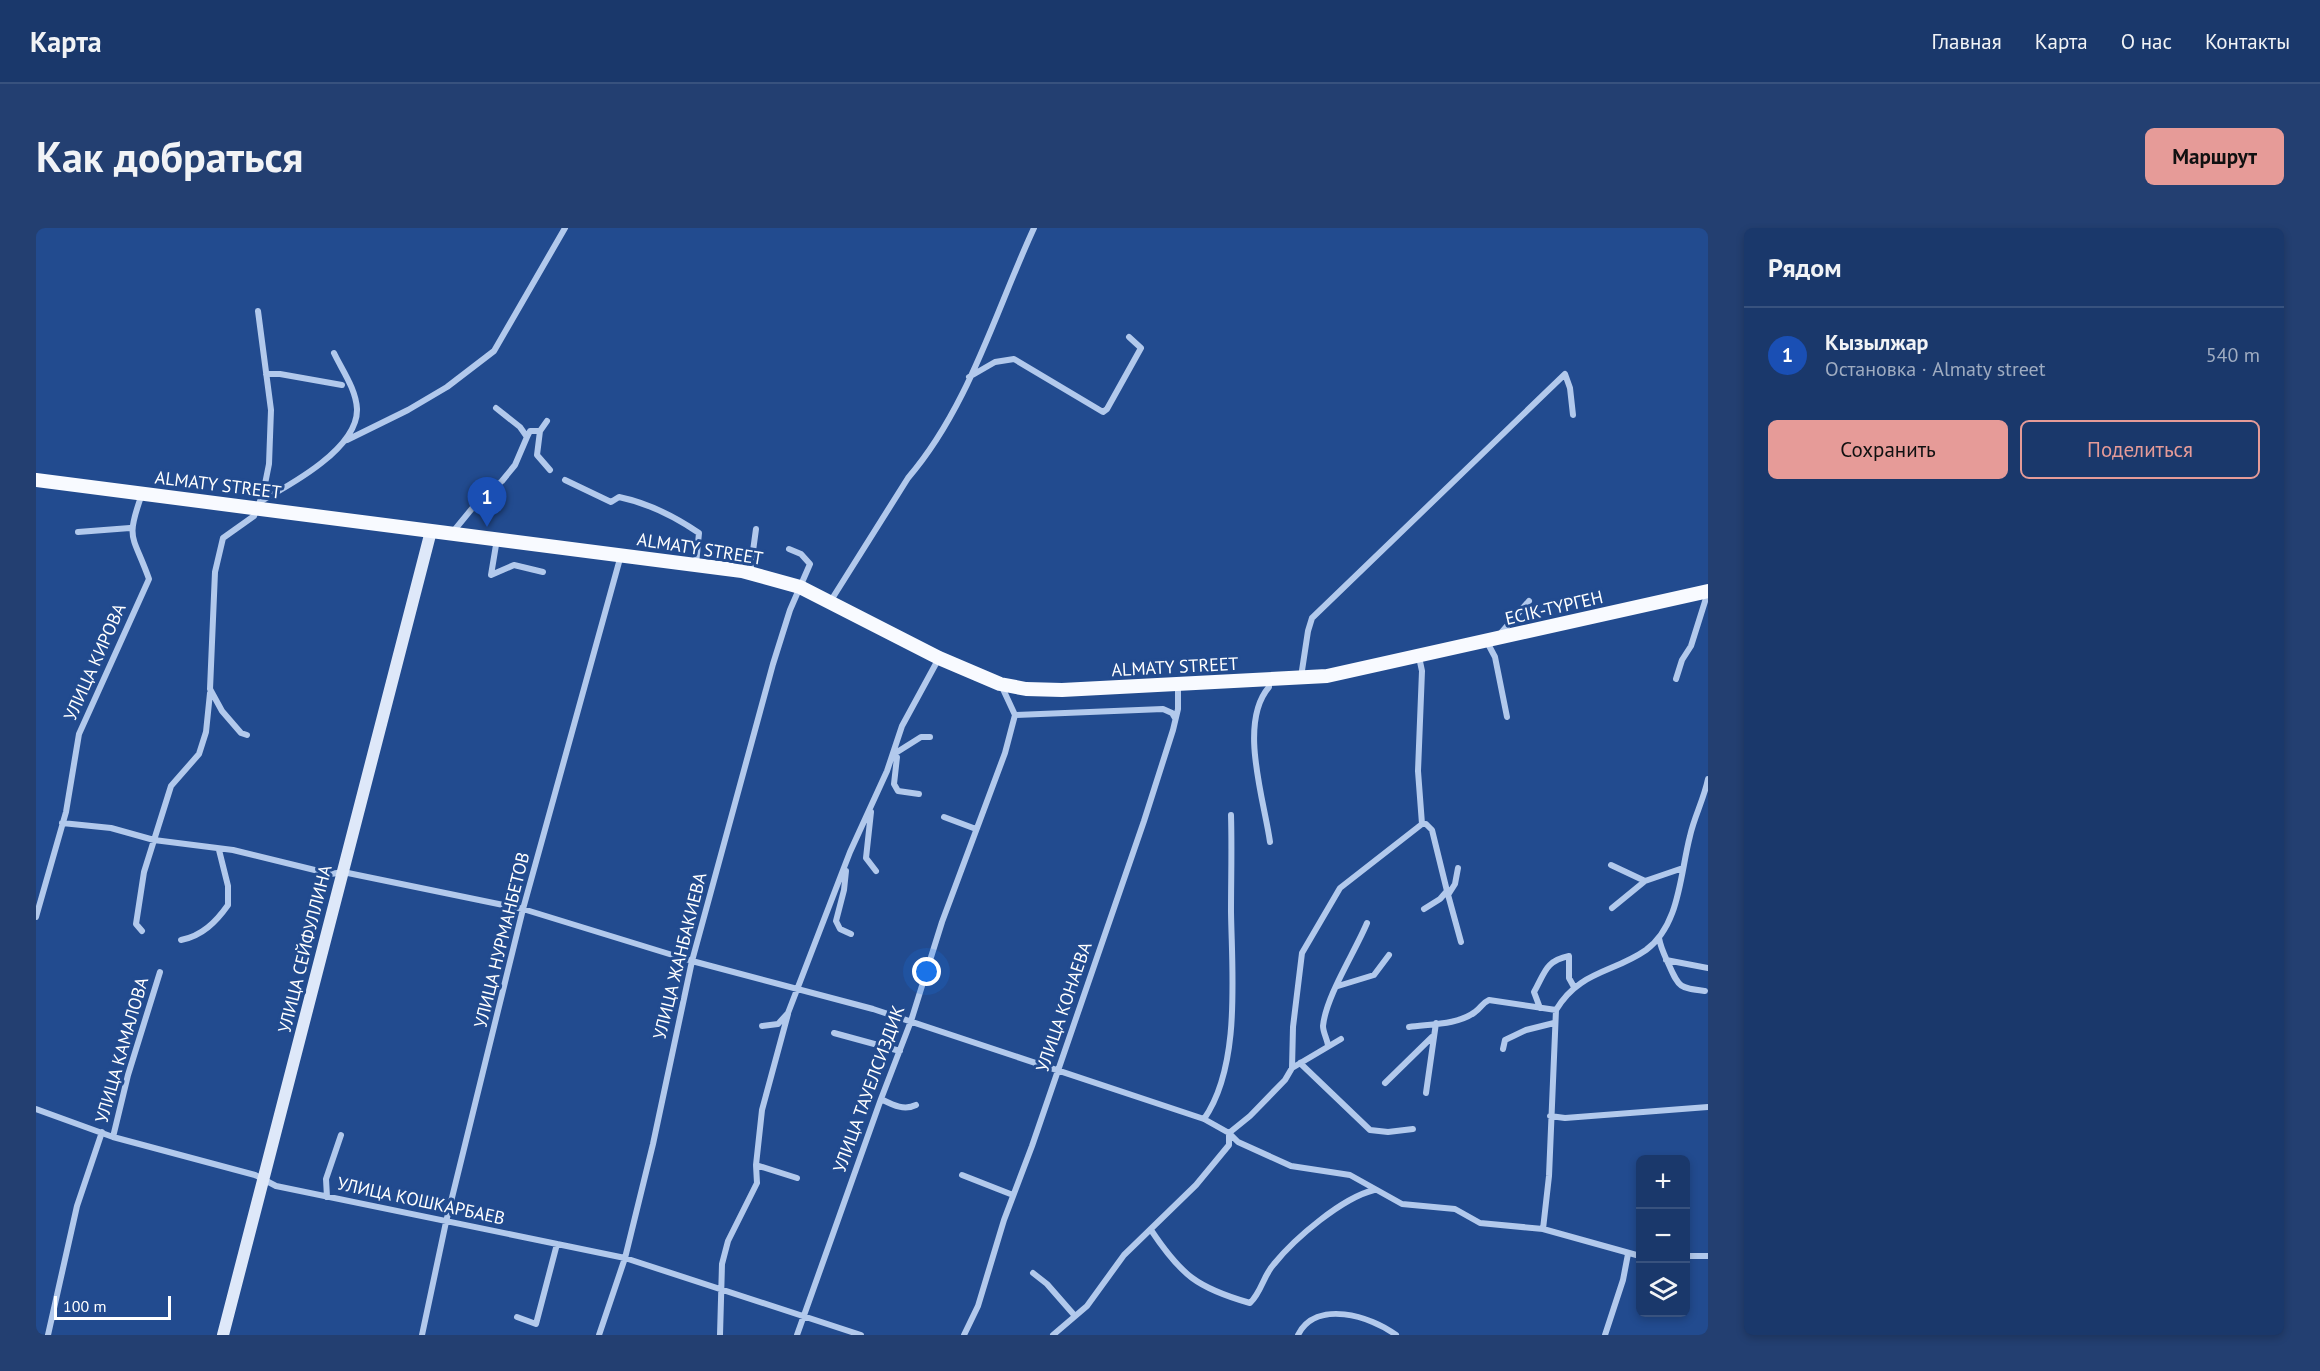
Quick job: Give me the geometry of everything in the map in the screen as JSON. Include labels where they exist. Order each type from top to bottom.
[{"type":"main road","name":"ALMATY STREET","points":[[36,480],[142,494],[260,505],[412,529],[750,573],[800,587],[939,658],[1000,684],[1026,689],[1062,690],[1269,681],[1327,676],[1414,659]]},
{"type":"main road","name":"ЕСІК-ТҮРГЕН","points":[[1414,659],[1708,591]]},
{"type":"street","points":[[260,505],[315,468],[346,440],[408,410],[447,387],[494,351],[565,228]]},
{"type":"street","points":[[830,602],[908,478],[922,461],[953,413],[1034,228]]},
{"type":"street","points":[[142,931],[135,924],[144,872],[171,786],[199,754],[206,732],[215,572],[223,538],[254,516],[260,505],[272,437],[258,312]]},
{"type":"street","points":[[969,377],[995,362],[1014,359],[1103,412],[1107,409],[1141,348],[1129,337]]},
{"type":"street","points":[[334,353],[354,392],[357,407],[356,422],[346,440]]},
{"type":"street","points":[[266,374],[280,374],[342,385]]},
{"type":"street","points":[[1301,678],[1312,618],[1565,374],[1573,415]]},
{"type":"street","points":[[496,408],[520,427],[527,437]]},
{"type":"street","points":[[547,421],[540,431],[537,455],[550,470]]},
{"type":"street","points":[[452,533],[479,500],[502,481],[515,465],[530,431],[540,431]]},
{"type":"street","points":[[565,480],[611,502],[619,497],[635,500],[682,521],[699,533],[700,543],[696,565]]},
{"type":"street","points":[[78,532],[130,528],[142,494]]},
{"type":"street","name":"УЛИЦА КИРОВА","points":[[36,917],[62,823],[79,734],[148,579],[131,539],[130,528]]},
{"type":"street","name":"УЛИЦА СЕЙФУЛЛИНА","points":[[412,529],[424,545],[422,573]]},
{"type":"street","points":[[750,573],[756,529]]},
{"type":"street","name":"УЛИЦА СЕЙФУЛЛИНА","points":[[223,1335],[422,573],[431,531]]},
{"type":"street","points":[[497,539],[491,575],[514,565],[543,572]]},
{"type":"street","name":"УЛИЦА ЖАНБАКИЕВА","points":[[599,1335],[625,1258],[653,1144],[692,961],[772,664],[810,564],[801,554],[789,549]]},
{"type":"street","name":"УЛИЦА НУРМАНБЕТОВ","points":[[422,1335],[446,1222],[523,909],[621,555]]},
{"type":"street","points":[[1676,679],[1682,660],[1691,646],[1708,591]]},
{"type":"street","points":[[1507,717],[1492,641],[1529,601]]},
{"type":"street","points":[[720,1335],[720,1290],[728,1241],[757,1183],[756,1165],[767,1083],[788,1013],[846,865],[894,754],[902,726],[939,658]]},
{"type":"street","points":[[1414,659],[1422,671],[1418,771],[1422,824]]},
{"type":"street","points":[[1269,681],[1269,687],[1261,697],[1258,707],[1255,758],[1270,842]]},
{"type":"street","points":[[1000,684],[1015,716],[1163,709],[1172,713],[1175,719]]},
{"type":"street","name":"УЛИЦА КОНАЕВА","points":[[964,1335],[978,1306],[1013,1195],[1136,843],[1175,719],[1178,686]]},
{"type":"street","points":[[210,689],[222,711],[241,733],[247,735]]},
{"type":"street","name":"УЛИЦА ТАУЕЛСИЗДИК","points":[[797,1335],[880,1099],[911,1021],[942,922],[1005,753],[1015,716]]},
{"type":"street","points":[[894,754],[921,737],[930,737]]},
{"type":"street","points":[[894,754],[897,757],[894,784],[898,790],[919,794]]},
{"type":"street","points":[[1543,1229],[1549,1176],[1556,1010],[1565,995],[1574,987],[1601,971],[1646,950],[1659,938],[1672,914],[1690,833],[1704,799],[1708,779]]},
{"type":"street","points":[[874,800],[866,841],[866,858],[876,871]]},
{"type":"street","points":[[1204,1119],[1211,1108],[1224,1067],[1232,1026],[1231,815]]},
{"type":"street","points":[[944,817],[976,829]]},
{"type":"street","points":[[62,823],[111,828],[154,840],[233,850],[332,874],[343,872],[523,909],[692,961],[911,1021],[1204,1119],[1229,1133],[1238,1142],[1291,1166],[1350,1175],[1402,1204],[1455,1209],[1480,1223],[1543,1229],[1636,1255]]},
{"type":"street","points":[[1422,824],[1426,824],[1432,830],[1461,942]]},
{"type":"street","points":[[1292,1068],[1293,1027],[1302,953],[1340,888],[1422,824]]},
{"type":"street","points":[[181,940],[194,937],[208,928],[228,905],[228,886],[219,850]]},
{"type":"street","points":[[846,865],[844,890],[836,921],[840,929],[851,934]]},
{"type":"street","points":[[1611,865],[1645,881]]},
{"type":"street","points":[[1424,909],[1440,899],[1455,884],[1458,868]]},
{"type":"street","points":[[1612,908],[1645,881],[1683,868]]},
{"type":"street","points":[[1328,1044],[1323,1028],[1346,963],[1356,949],[1367,923]]},
{"type":"street","points":[[1659,938],[1665,960],[1678,984],[1684,989],[1705,991]]},
{"type":"street","points":[[1337,987],[1374,975],[1389,955]]},
{"type":"street","points":[[1540,1008],[1534,992],[1546,966],[1559,958],[1569,956],[1569,978],[1574,987]]},
{"type":"street","points":[[1665,960],[1708,968]]},
{"type":"street","name":"УЛИЦА КАМАЛОВА","points":[[113,1137],[128,1075],[160,972]]},
{"type":"street","points":[[1409,1027],[1448,1022],[1475,1012],[1489,1000],[1556,1010]]},
{"type":"street","points":[[762,1026],[778,1024],[788,1013]]},
{"type":"street","points":[[1426,1093],[1436,1023]]},
{"type":"street","points":[[1503,1049],[1505,1040],[1526,1030],[1554,1023]]},
{"type":"street","points":[[834,1033],[900,1051]]},
{"type":"street","points":[[1386,1083],[1433,1037]]},
{"type":"street","points":[[1053,1335],[1087,1306],[1124,1255],[1196,1185],[1228,1145],[1229,1133],[1271,1095],[1285,1080],[1292,1068],[1328,1044],[1341,1039]]},
{"type":"street","points":[[1300,1063],[1370,1130],[1388,1132],[1413,1130]]},
{"type":"street","points":[[880,1099],[900,1107],[909,1108],[916,1105]]},
{"type":"street","points":[[1550,1116],[1565,1118],[1708,1107]]},
{"type":"street","name":"УЛИЦА КОШКАРБАЕВ","points":[[36,1109],[113,1137],[255,1175],[264,1181],[327,1197],[625,1258],[803,1316]]},
{"type":"street","name":"УЛИЦА КАМАЛОВА","points":[[48,1335],[77,1206],[102,1132]]},
{"type":"street","points":[[327,1197],[326,1179],[340,1136]]},
{"type":"street","points":[[756,1165],[797,1178]]},
{"type":"street","points":[[962,1175],[1013,1195]]},
{"type":"street","points":[[1151,1230],[1176,1265],[1205,1288],[1250,1302],[1261,1291],[1272,1265],[1284,1252],[1352,1198],[1374,1190]]},
{"type":"street","points":[[517,1317],[536,1324],[557,1244]]},
{"type":"street","points":[[1605,1335],[1623,1280],[1628,1254]]},
{"type":"street","points":[[1690,1256],[1708,1256]]},
{"type":"street","points":[[1033,1273],[1047,1284],[1075,1316]]},
{"type":"street","points":[[1298,1335],[1311,1319],[1324,1315],[1367,1318],[1396,1335]]},
{"type":"street","points":[[803,1316],[861,1335]]},
{"type":"place","name":"Кызылжар","points":[[487,527]]}]
